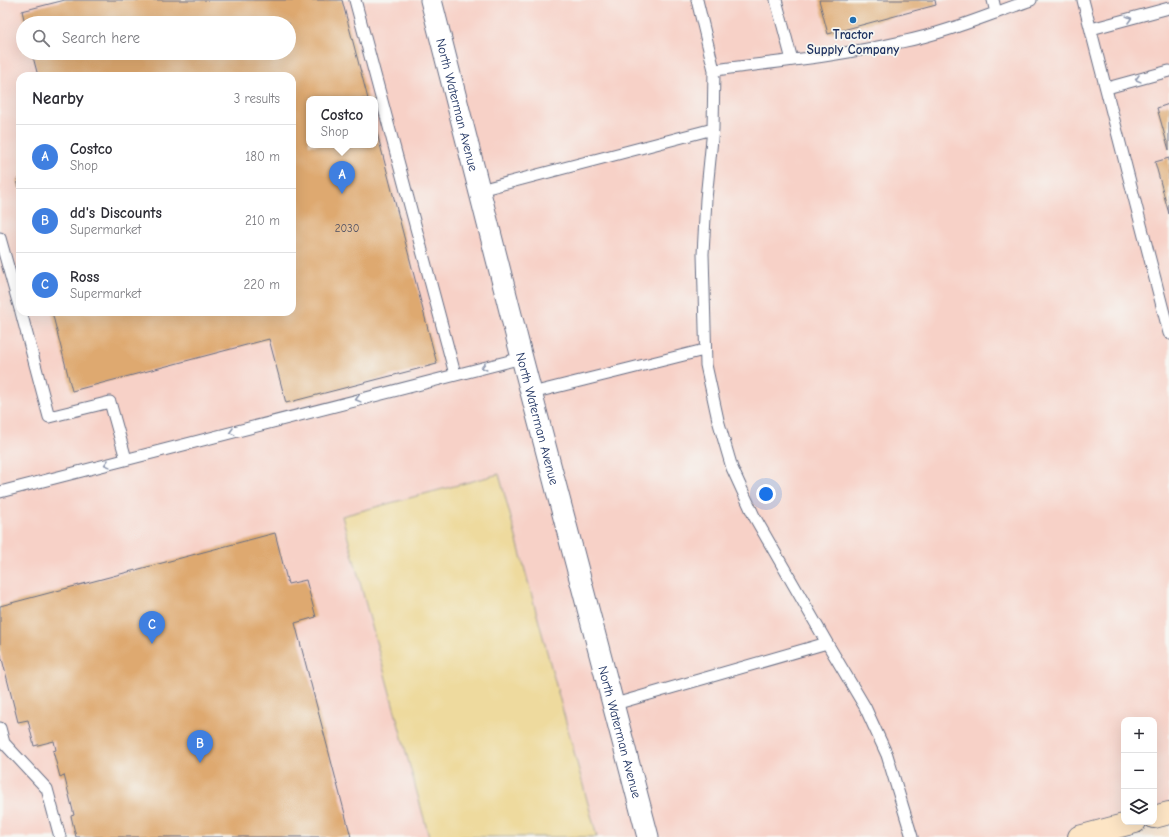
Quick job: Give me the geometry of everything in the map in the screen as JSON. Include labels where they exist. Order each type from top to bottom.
[{"type":"street","name":"North Waterman Avenue","points":[[431,0],[522,358],[615,704],[648,837]]},
{"type":"street","points":[[1157,816],[1169,813]]},
{"type":"street","points":[[1079,837],[1124,825]]},
{"type":"lane","points":[[355,0],[455,374]]},
{"type":"lane","points":[[697,0],[714,70],[713,129],[703,254],[704,350],[718,420],[732,468],[754,516],[865,707],[887,755],[912,837]]},
{"type":"lane","points":[[776,0],[792,60]]},
{"type":"lane","points":[[993,0],[996,13]]},
{"type":"lane","points":[[714,70],[838,55],[902,42],[956,28],[1031,0]]},
{"type":"lane","points":[[1083,0],[1107,88],[1169,333]]},
{"type":"lane","points":[[1091,29],[1169,8]]},
{"type":"lane","points":[[1107,88],[1169,71]]},
{"type":"lane","points":[[480,190],[713,129]]},
{"type":"lane","points":[[0,238],[16,296]]},
{"type":"lane","points":[[21,316],[49,417],[110,402],[126,459]]},
{"type":"lane","points":[[532,393],[704,350]]},
{"type":"lane","points":[[0,492],[522,358]]},
{"type":"lane","points":[[615,704],[828,643]]},
{"type":"lane","points":[[0,728],[4,743],[47,789],[60,837]]},
{"type":"shaded area","points":[[0,0],[1169,0],[1169,810],[1157,813],[1157,717],[1121,717],[1121,823],[1070,837],[0,837]]},
{"type":"sand","points":[[499,474],[597,837],[429,837],[342,516]]},
{"type":"building","points":[[65,0],[342,0],[367,96],[306,96],[306,148],[378,148],[378,137],[437,364],[286,403],[269,339],[72,391],[53,316],[296,316],[296,72],[37,72],[34,60],[296,60],[296,16],[23,16],[22,11]]},
{"type":"building","name":"Tractor Supply Company","points":[[819,0],[935,0],[936,5],[828,34]]},
{"type":"building","points":[[1169,104],[1169,150],[1157,108]]},
{"type":"building","points":[[1169,158],[1169,214],[1155,162]]},
{"type":"building","points":[[275,533],[288,584],[306,580],[316,617],[295,623],[351,837],[76,837],[71,816],[74,815],[64,775],[60,777],[53,751],[56,750],[54,741],[34,746],[28,720],[18,722],[0,651],[0,606]]},
{"type":"place","name":"Tractor Supply Company","points":[[853,20]]},
{"type":"place","name":"Costco","points":[[342,194]]},
{"type":"place","name":"Ross","points":[[152,644]]},
{"type":"place","name":"dd's Discounts","points":[[200,763]]}]
